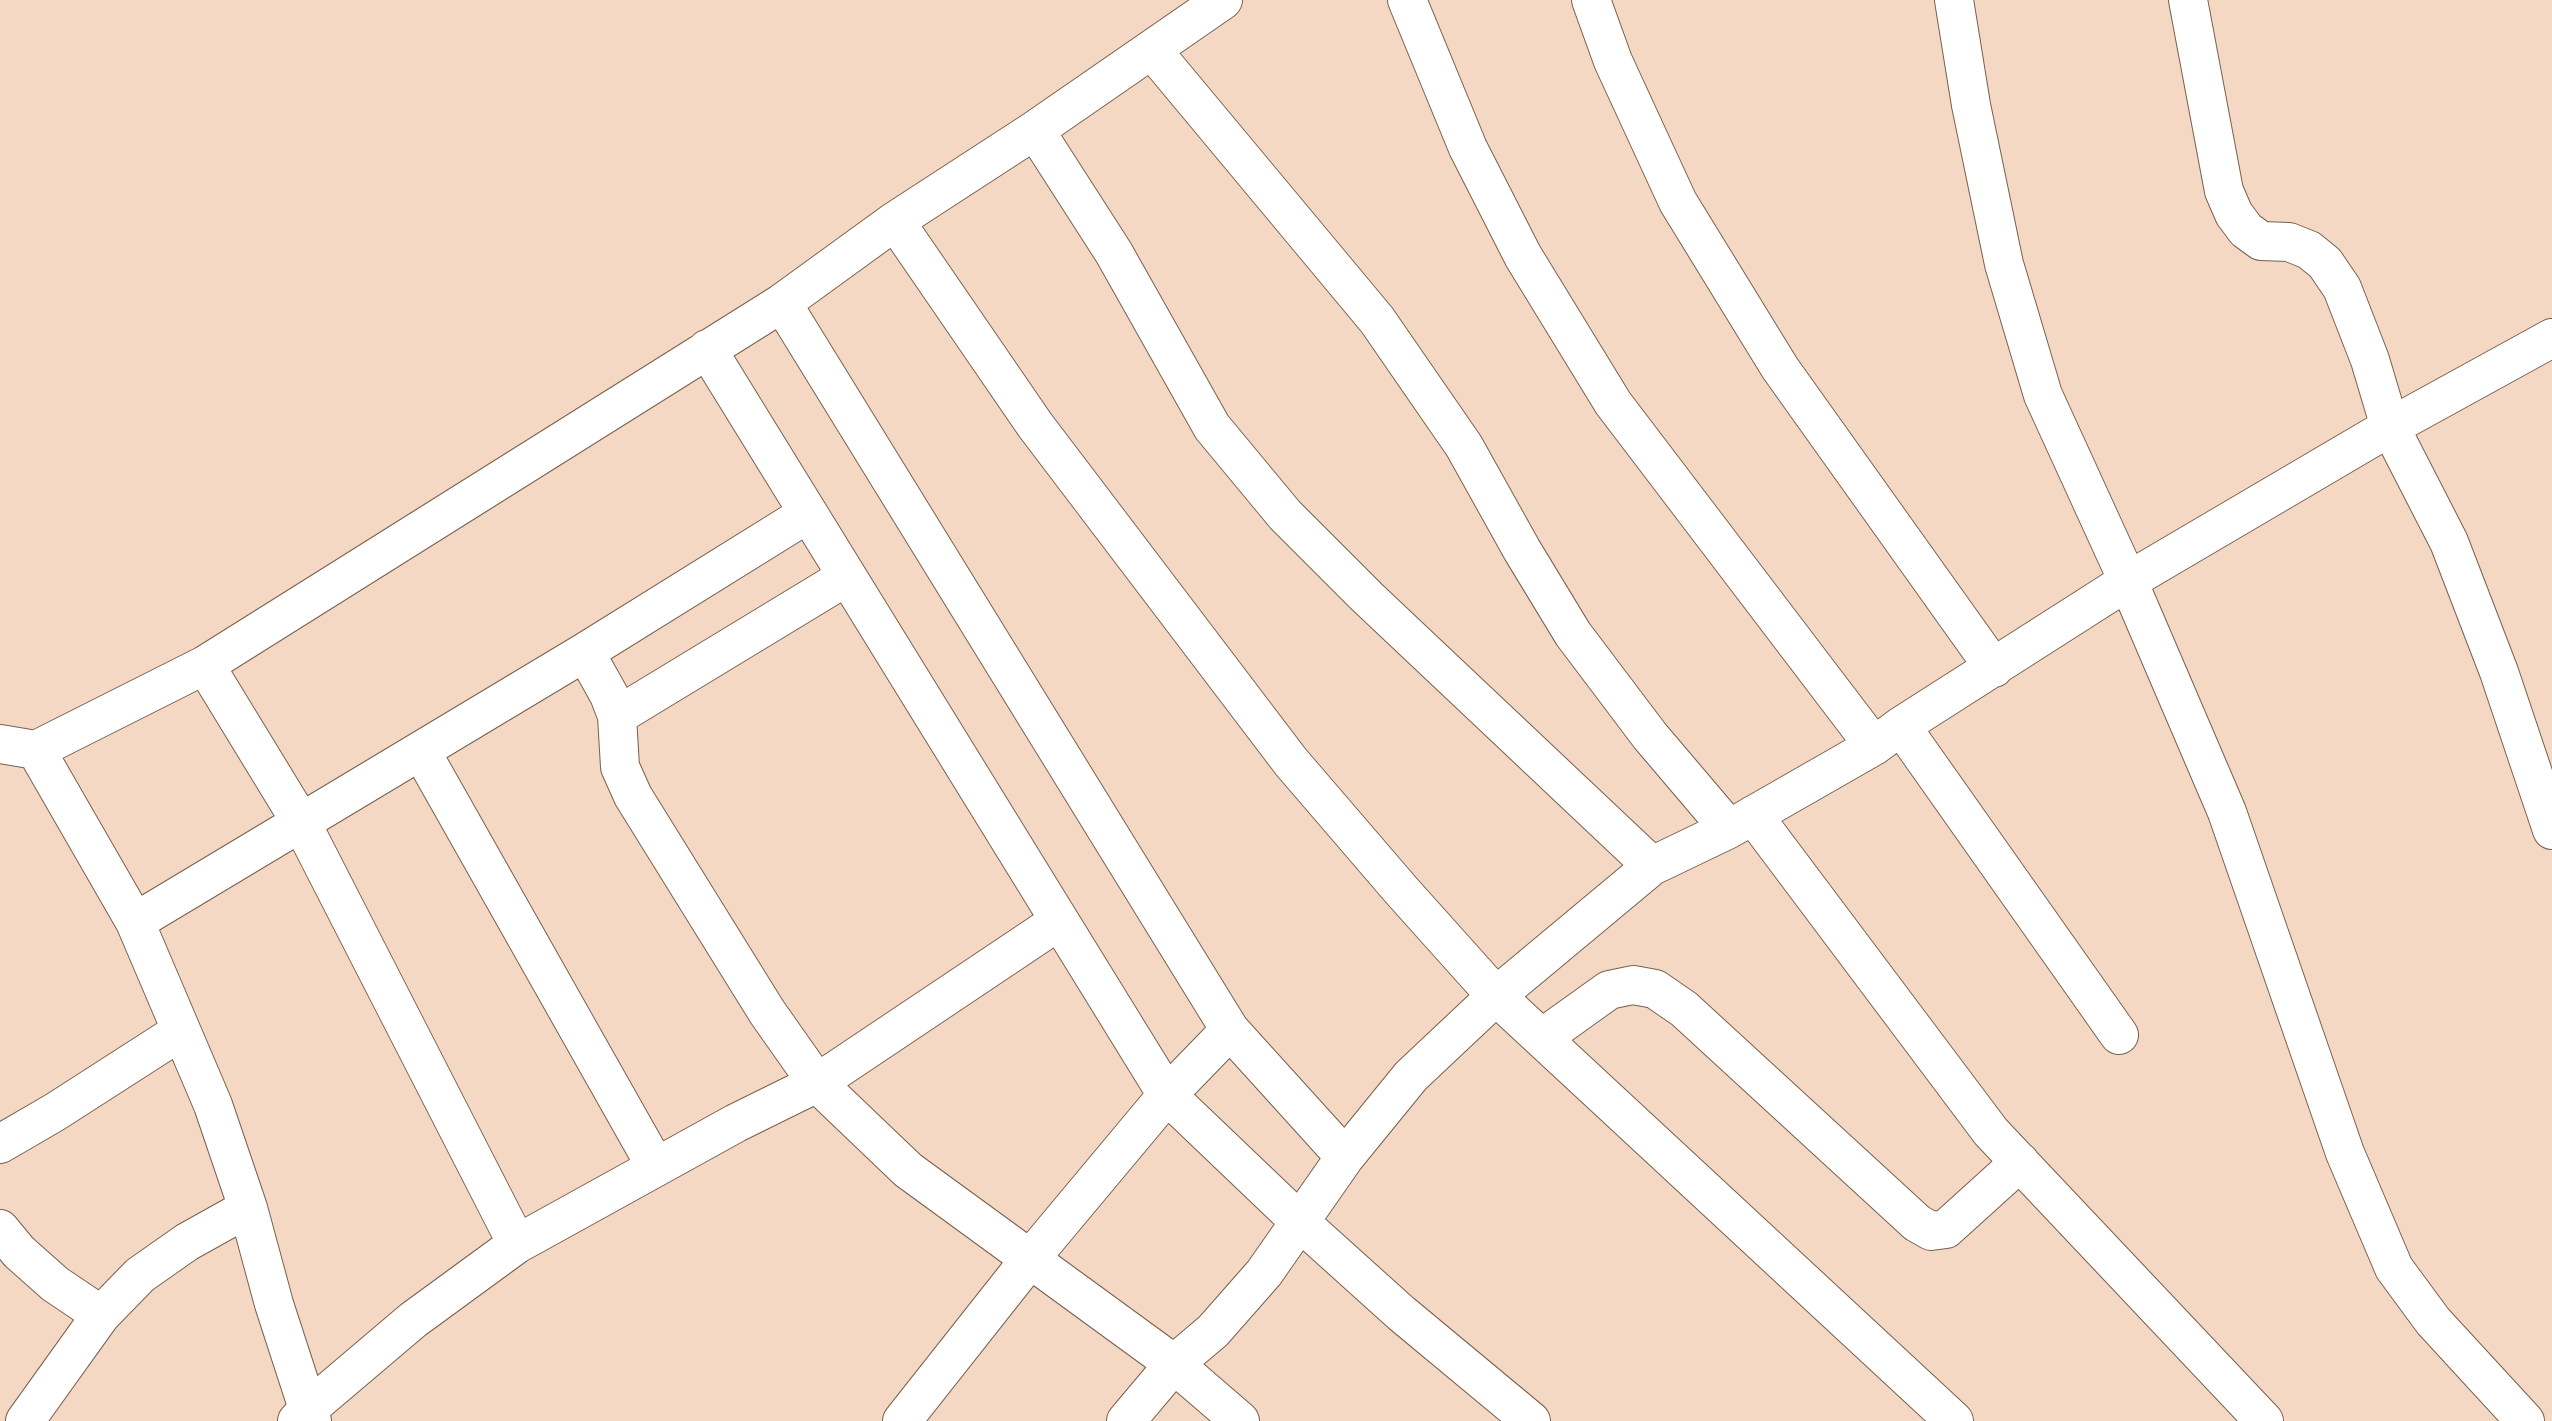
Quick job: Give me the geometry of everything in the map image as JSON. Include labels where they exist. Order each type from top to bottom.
[{"type":"street","points":[[1059,921],[817,1083],[736,1123],[517,1244],[413,1320],[306,1417],[248,1208],[213,1105],[135,922],[18,747],[205,665],[782,303],[895,220],[1035,130],[1223,0]]},
{"type":"street","points":[[1407,0],[1468,148],[1523,256],[1613,403],[1888,736],[2119,1035]]},
{"type":"street","points":[[1591,0],[1613,61],[1685,214],[1780,369],[1994,668]]},
{"type":"street","points":[[1954,0],[1971,105],[2004,264],[2043,395],[2227,813],[2345,1153],[2394,1268],[2433,1321],[2525,1421]]},
{"type":"street","points":[[2188,0],[2224,191],[2234,214],[2246,230],[2261,241],[2289,242],[2309,250],[2325,263],[2342,288],[2370,360],[2390,427],[2449,542],[2498,672],[2552,830]]},
{"type":"street","points":[[1152,50],[1377,320],[1464,446],[1573,634],[1650,736],[1741,822],[1872,972],[1916,1035],[1991,1132],[2264,1421]]},
{"type":"street","points":[[1035,130],[1114,253],[1212,427],[1236,457],[1285,515],[1367,597],[1652,866]]},
{"type":"street","points":[[895,220],[1035,425],[1291,762],[1496,996],[1954,1421]]},
{"type":"street","points":[[782,303],[1230,1030],[1345,1157]]},
{"type":"street","points":[[1126,1421],[1174,1364],[1221,1321],[1264,1273],[1345,1157],[1411,1076],[1496,996],[1652,866],[1741,822],[1888,736],[2127,581],[2390,427],[2549,345]]},
{"type":"street","points":[[707,349],[1167,1095],[1300,1222],[1401,1312],[1531,1421]]},
{"type":"street","points":[[135,922],[302,824],[807,514]]},
{"type":"street","points":[[617,716],[846,577]]},
{"type":"street","points":[[585,652],[609,695],[617,716],[620,767],[634,796],[767,1012],[817,1083],[908,1170],[1174,1364],[1240,1421]]},
{"type":"street","points":[[205,665],[302,824],[517,1244]]},
{"type":"street","points":[[421,751],[656,1167]]},
{"type":"street","points":[[1542,1038],[1609,990],[1633,985],[1655,989],[1684,1009],[1917,1223],[1931,1231],[1946,1228],[2020,1162]]},
{"type":"street","points":[[902,1421],[1030,1259],[1167,1095],[1230,1030]]},
{"type":"street","points":[[0,1144],[181,1031]]},
{"type":"street","points":[[25,1421],[101,1315],[140,1275],[187,1242],[248,1208]]},
{"type":"street","points":[[0,1229],[19,1252],[55,1284],[101,1315]]}]
